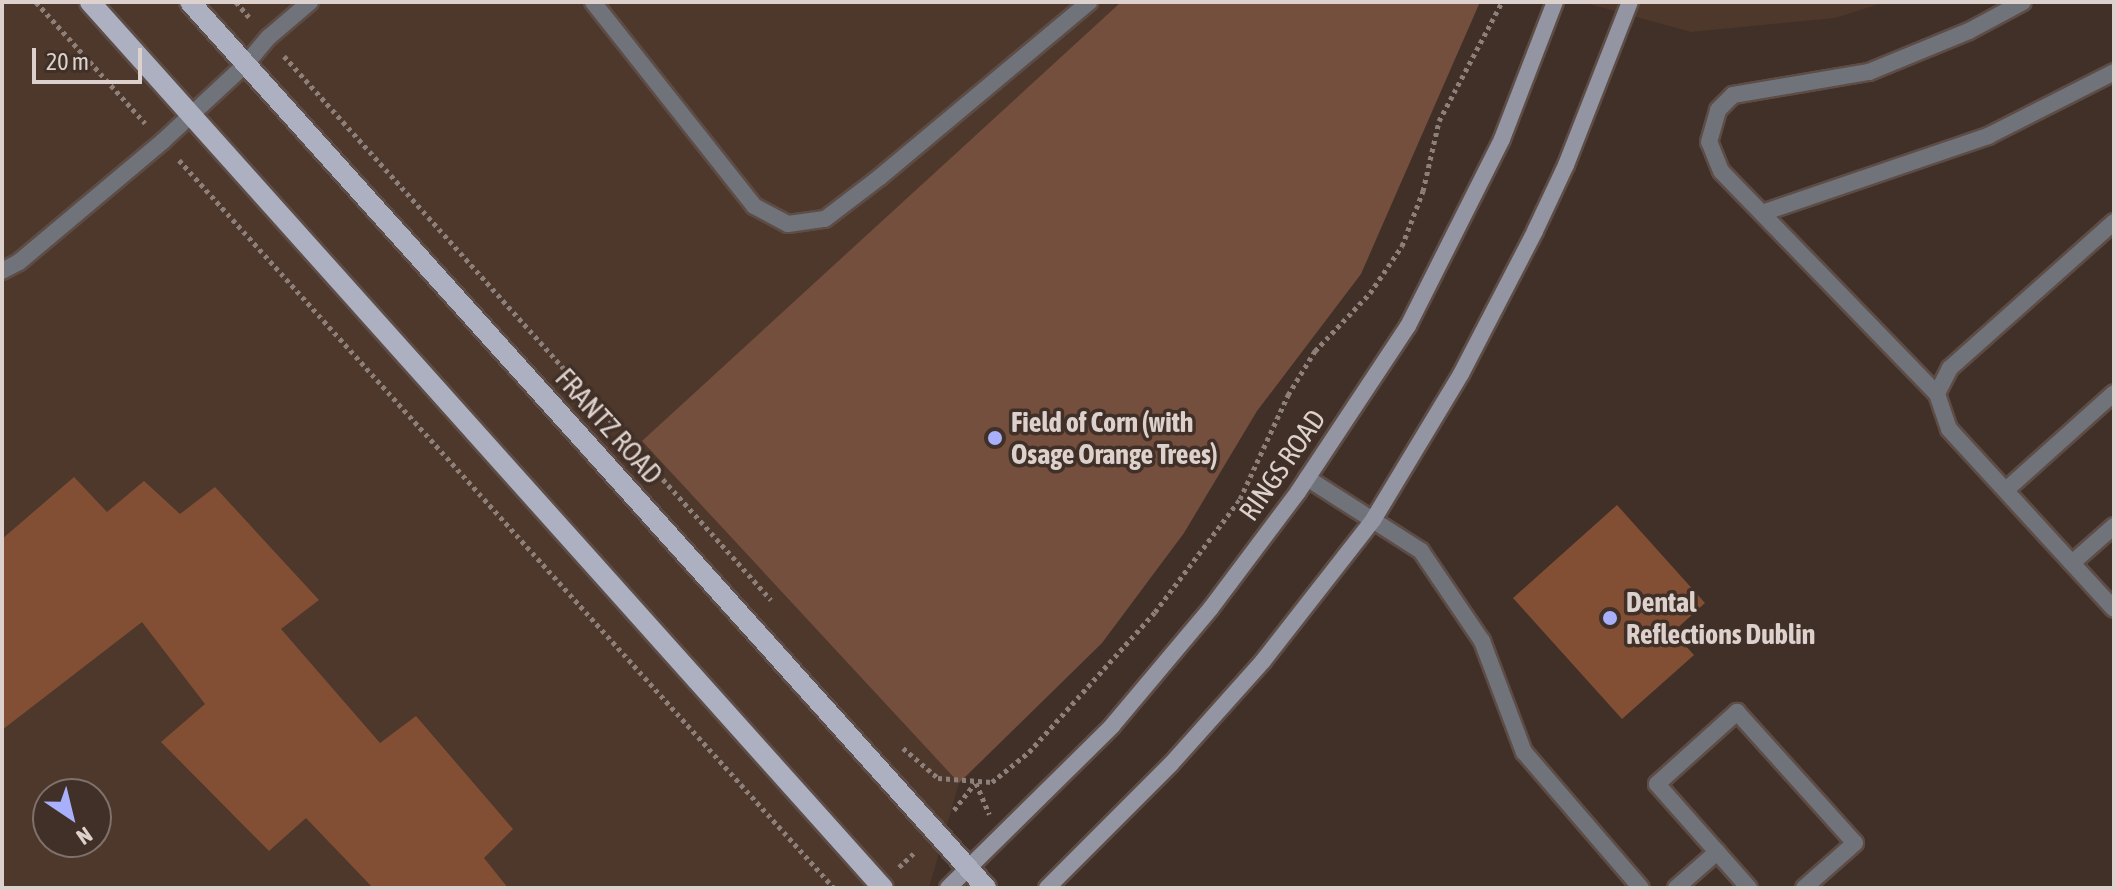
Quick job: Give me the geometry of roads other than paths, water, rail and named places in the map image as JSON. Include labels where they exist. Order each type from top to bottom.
[{"type":"main road","points":[[90,2],[883,888]]},
{"type":"main road","name":"FRANTZ ROAD","points":[[190,2],[986,888]]},
{"type":"main road","name":"RINGS ROAD","points":[[948,888],[1112,726],[1211,608],[1307,478],[1408,326],[1502,139],[1555,2]]},
{"type":"main road","points":[[1047,888],[1171,764],[1263,661],[1373,520],[1461,374],[1535,231],[1566,165],[1630,2]]},
{"type":"street","points":[[2,271],[19,262],[163,141],[246,64],[269,37],[310,2]]},
{"type":"street","points":[[593,2],[754,206],[788,224],[825,219],[880,177],[1089,2]]},
{"type":"street","points":[[2023,2],[1969,31],[1869,72],[1733,95],[1718,110],[1709,142],[1721,171],[1937,394],[1949,429],[2114,609]]},
{"type":"street","points":[[1762,213],[1988,136],[2114,72]]},
{"type":"street","points":[[1937,394],[1950,368],[2114,222]]},
{"type":"street","points":[[2006,490],[2114,393]]},
{"type":"street","points":[[1307,478],[1421,551],[1482,641],[1524,752],[1641,888]]},
{"type":"street","points":[[2072,563],[2114,526]]},
{"type":"street","points":[[1749,888],[1657,784],[1737,712],[1855,843],[1804,888]]},
{"type":"street","points":[[1676,888],[1717,852]]},
{"type":"place","name":"Field of Corn (with Osage Orange Trees)","points":[[995,438]]},
{"type":"place","name":"Dental Reflections Dublin","points":[[1610,618]]}]
